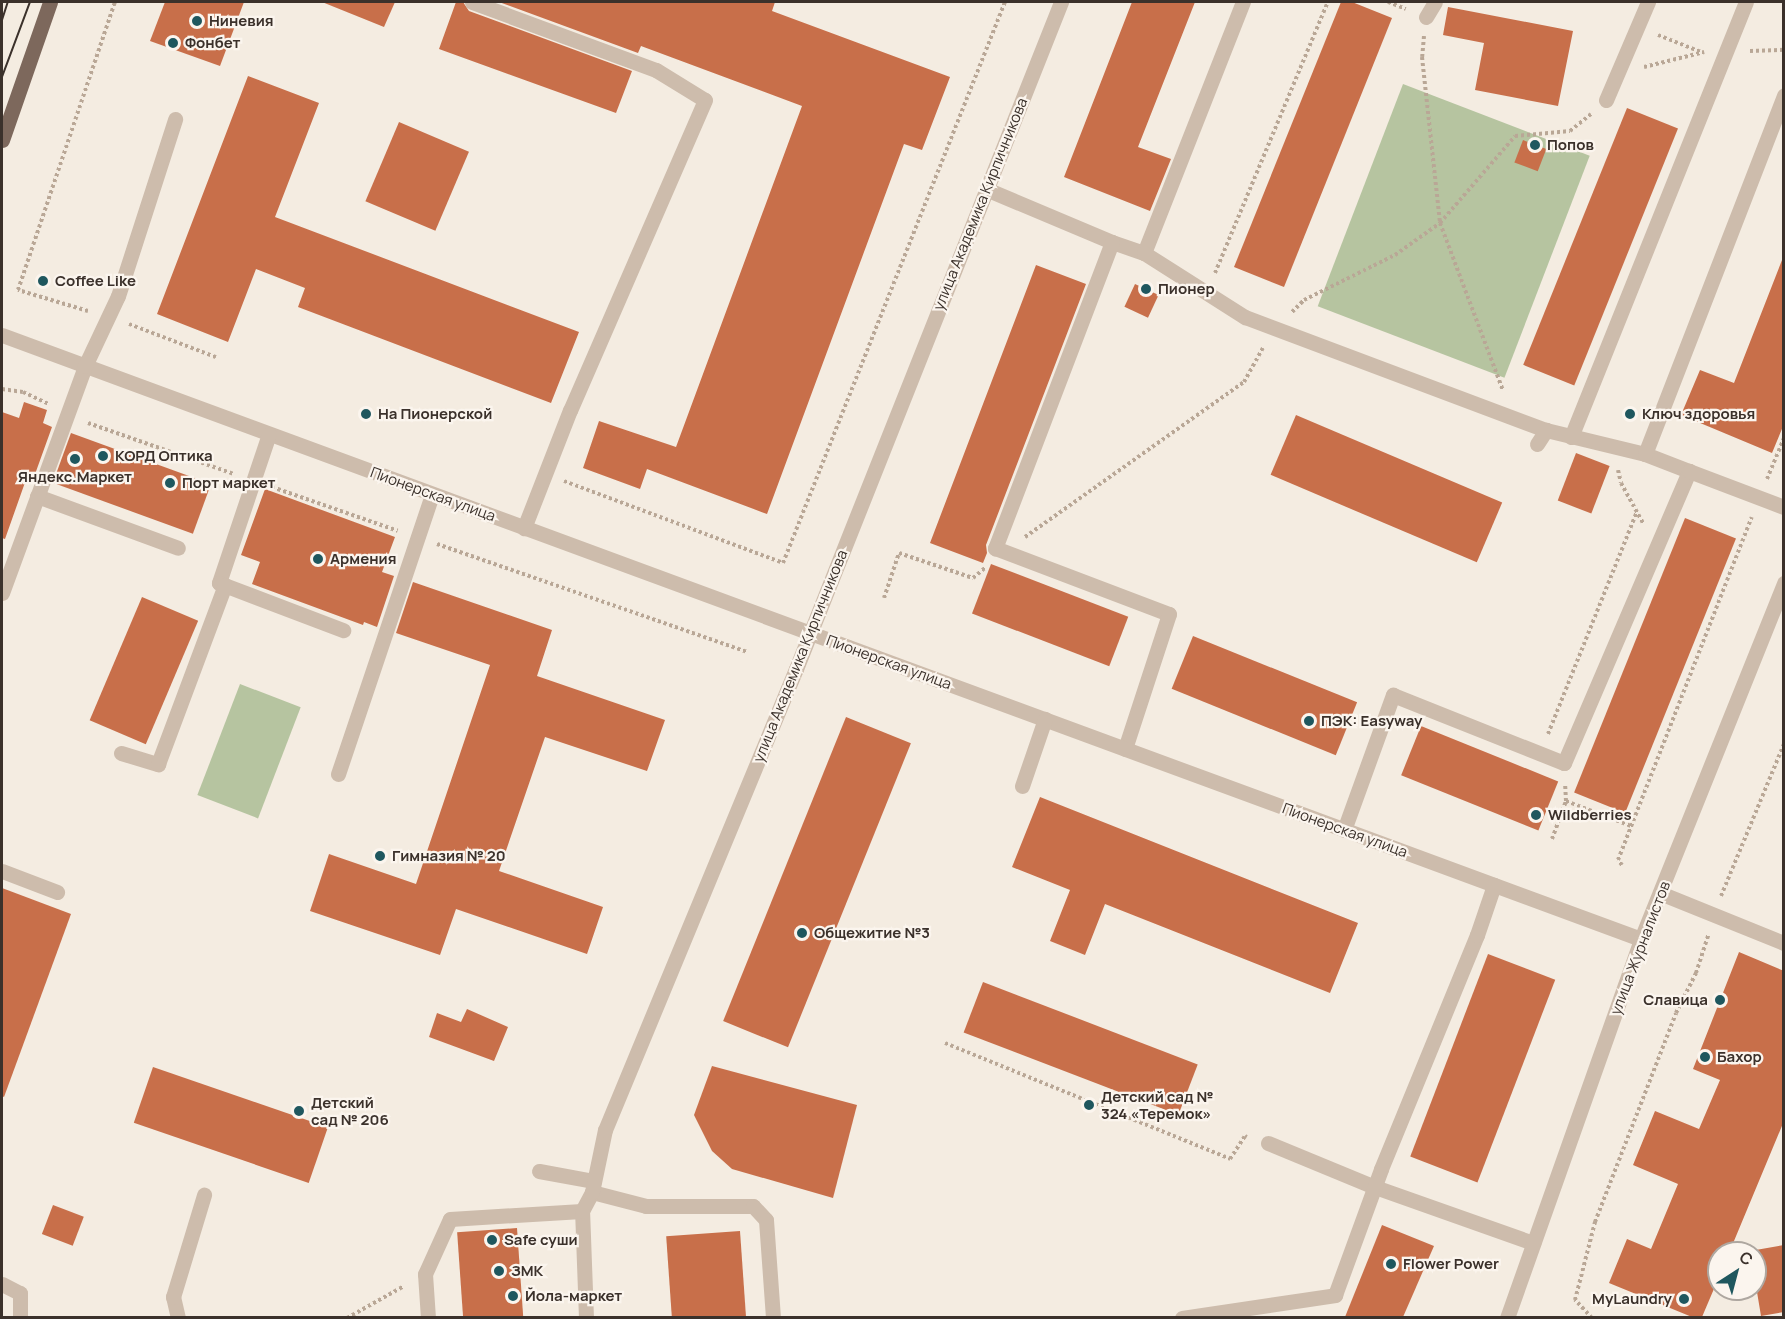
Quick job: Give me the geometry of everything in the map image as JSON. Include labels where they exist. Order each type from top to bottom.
[{"type":"main road","points":[[2,140],[50,2]]},
{"type":"street","points":[[472,2],[656,70],[705,100],[570,410],[524,528]]},
{"type":"street","name":"улица Академика Кирпичникова","points":[[582,1210],[593,1186],[605,1130],[810,633],[1061,2]]},
{"type":"street","points":[[1144,253],[1243,2]]},
{"type":"street","points":[[1426,17],[1436,2]]},
{"type":"street","points":[[1606,100],[1647,2]]},
{"type":"street","points":[[1571,437],[1746,2]]},
{"type":"street","points":[[1645,454],[1784,95]]},
{"type":"street","points":[[2,593],[85,366],[117,296],[175,119]]},
{"type":"street","points":[[986,189],[1112,242],[1144,253],[1245,317],[1546,430],[1645,454],[1784,507]]},
{"type":"street","points":[[1112,242],[995,548],[1169,614],[1125,749]]},
{"type":"street","name":"Пионерская улица","points":[[2,335],[1641,939]]},
{"type":"street","points":[[1537,444],[1546,430]]},
{"type":"street","points":[[269,434],[219,583],[343,630]]},
{"type":"street","points":[[1344,830],[1393,695],[1564,763],[1689,471]]},
{"type":"street","points":[[338,774],[432,494]]},
{"type":"street","points":[[37,496],[178,548]]},
{"type":"street","name":"улица Журналистов","points":[[1507,1317],[1641,939],[1784,583]]},
{"type":"street","points":[[121,753],[158,764],[225,585]]},
{"type":"street","points":[[1022,786],[1045,720]]},
{"type":"street","points":[[2,871],[57,892]]},
{"type":"street","points":[[1182,1317],[1335,1294],[1375,1187],[1477,934],[1494,885]]},
{"type":"street","points":[[1660,893],[1784,943]]},
{"type":"street","points":[[1268,1143],[1375,1187],[1533,1243]]},
{"type":"street","points":[[539,1171],[593,1186],[646,1206],[753,1206],[766,1220],[773,1317]]},
{"type":"street","points":[[178,1317],[173,1297],[204,1195]]},
{"type":"street","points":[[428,1317],[425,1274],[450,1219],[582,1210],[586,1317]]},
{"type":"street","points":[[2,1284],[20,1293],[20,1317]]},
{"type":"path","points":[[18,290],[116,2]]},
{"type":"path","points":[[546,474],[783,563],[1005,2]]},
{"type":"path","points":[[1207,293],[1328,2]]},
{"type":"path","points":[[1426,17],[1422,57],[1440,223],[1513,417]]},
{"type":"path","points":[[1637,26],[1702,52]]},
{"type":"path","points":[[884,598],[899,553],[973,578],[1005,552],[1244,382],[1275,327],[1304,300],[1395,255],[1440,223],[1515,136],[1570,131],[1606,100]]},
{"type":"path","points":[[2,389],[23,392],[90,424],[748,652]]},
{"type":"path","points":[[1622,865],[1618,860],[1784,438]]},
{"type":"path","points":[[1611,446],[1621,483],[1657,547]]},
{"type":"path","points":[[1540,753],[1637,512]]},
{"type":"path","points":[[1592,1317],[1575,1300],[1595,1222],[1676,1013],[1696,973],[1715,915],[1784,744]]},
{"type":"path","points":[[1552,838],[1566,801],[1564,763]]},
{"type":"path","points":[[1566,801],[1631,826]]},
{"type":"path","points":[[945,1043],[1230,1159],[1245,1136],[1268,1143]]},
{"type":"path","points":[[347,1317],[425,1274]]},
{"type":"green space","points":[[1403,84],[1590,156],[1504,378],[1318,306]]},
{"type":"green space","points":[[240,684],[301,707],[258,818],[197,795]]},
{"type":"building","name":"Ниневия","points":[[165,2],[244,2],[220,66],[150,41]]},
{"type":"building","points":[[322,2],[395,2],[384,27]]},
{"type":"building","points":[[456,2],[463,2],[469,11],[632,71],[616,113],[439,49]]},
{"type":"building","points":[[499,2],[775,2],[772,11],[950,77],[922,150],[904,144],[767,514],[647,469],[640,489],[583,468],[599,421],[676,447],[802,106],[641,46],[638,53]]},
{"type":"building","points":[[1132,2],[1195,2],[1138,147],[1171,159],[1150,211],[1064,177]]},
{"type":"building","points":[[1341,2],[1352,2],[1392,18],[1284,287],[1234,267]]},
{"type":"building","points":[[1448,7],[1573,31],[1558,106],[1475,90],[1484,43],[1443,35]]},
{"type":"building","points":[[248,76],[319,103],[275,217],[579,332],[551,403],[298,307],[305,288],[256,269],[228,342],[157,314]]},
{"type":"building","points":[[1627,108],[1678,129],[1574,385],[1523,365]]},
{"type":"building","points":[[399,122],[469,152],[435,231],[365,201]]},
{"type":"building","points":[[1523,140],[1546,149],[1538,171],[1514,162]]},
{"type":"building","points":[[1782,260],[1784,424],[1772,453],[1681,415],[1700,370],[1734,383]]},
{"type":"building","points":[[1036,265],[1086,284],[986,545],[987,553],[983,563],[930,543]]},
{"type":"building","points":[[1135,284],[1159,295],[1148,318],[1124,307]]},
{"type":"building","points":[[24,402],[47,410],[43,423],[52,427],[34,477],[28,474],[5,539],[2,538],[2,412],[19,418]]},
{"type":"building","points":[[1296,415],[1502,503],[1477,562],[1271,475]]},
{"type":"building","points":[[71,433],[211,484],[193,534],[53,483]]},
{"type":"building","points":[[1576,453],[1610,466],[1591,514],[1558,501]]},
{"type":"building","name":"Армения","points":[[265,489],[395,537],[382,572],[394,576],[377,627],[364,622],[363,625],[252,584],[260,562],[241,555]]},
{"type":"building","points":[[1685,518],[1736,539],[1625,813],[1574,792]]},
{"type":"building","points":[[991,564],[1128,617],[1109,666],[972,613]]},
{"type":"building","points":[[413,582],[552,630],[537,676],[665,720],[647,771],[545,737],[499,871],[603,907],[587,954],[456,909],[440,955],[310,911],[329,854],[416,884],[490,665],[396,633]]},
{"type":"building","points":[[142,597],[198,621],[146,744],[90,720]]},
{"type":"building","points":[[1193,636],[1357,702],[1336,755],[1172,689]]},
{"type":"building","name":"Общежитие №3","points":[[846,717],[911,743],[788,1047],[723,1021]]},
{"type":"building","points":[[1421,726],[1558,781],[1538,831],[1401,775]]},
{"type":"building","points":[[1040,797],[1358,923],[1330,993],[1105,904],[1085,955],[1050,941],[1070,890],[1012,867]]},
{"type":"building","points":[[2,888],[71,914],[4,1097],[2,1096]]},
{"type":"building","points":[[1739,952],[1784,971],[1784,1121],[1734,1241],[1707,1241],[1709,1301],[1702,1317],[1692,1317],[1609,1283],[1627,1239],[1651,1249],[1678,1184],[1633,1165],[1655,1111],[1699,1129],[1720,1080],[1693,1069]]},
{"type":"building","points":[[1488,954],[1555,980],[1477,1182],[1410,1157]]},
{"type":"building","points":[[983,982],[1198,1064],[1178,1115],[964,1032]]},
{"type":"building","points":[[467,1009],[508,1027],[494,1061],[429,1037],[437,1013],[461,1022]]},
{"type":"building","points":[[712,1066],[857,1105],[833,1198],[732,1169],[712,1151],[694,1115]]},
{"type":"building","points":[[153,1067],[328,1127],[309,1183],[134,1123]]},
{"type":"building","points":[[53,1205],[84,1217],[73,1246],[42,1234]]},
{"type":"building","points":[[1382,1225],[1434,1246],[1403,1317],[1345,1317]]},
{"type":"building","points":[[517,1228],[523,1317],[463,1318],[457,1232]]},
{"type":"building","points":[[740,1231],[746,1317],[672,1318],[666,1236]]},
{"type":"building","points":[[1784,1245],[1784,1312],[1761,1316],[1758,1301],[1767,1301],[1767,1248]]},
{"type":"tram line","points":[[2,20],[8,2]]},
{"type":"tram line","points":[[2,77],[30,2]]},
{"type":"place","name":"Ниневия","points":[[197,21]]},
{"type":"place","name":"Фонбет","points":[[173,43]]},
{"type":"place","name":"Попов","points":[[1535,145]]},
{"type":"place","name":"Coffee Like","points":[[43,281]]},
{"type":"place","name":"Пионер","points":[[1146,289]]},
{"type":"place","name":"На Пионерской","points":[[366,414]]},
{"type":"place","name":"Ключ здоровья","points":[[1630,414]]},
{"type":"place","name":"КОРД Оптика","points":[[103,456]]},
{"type":"place","name":"Яндекс.Маркет","points":[[75,459]]},
{"type":"place","name":"Порт маркет","points":[[170,483]]},
{"type":"place","name":"Армения","points":[[318,559]]},
{"type":"place","name":"ПЭК: Easyway","points":[[1309,721]]},
{"type":"place","name":"Wildberries","points":[[1536,815]]},
{"type":"place","name":"Гимназия № 20","points":[[380,856]]},
{"type":"place","name":"Общежитие №3","points":[[802,933]]},
{"type":"place","name":"Славица","points":[[1720,1000]]},
{"type":"place","name":"Бахор","points":[[1705,1057]]},
{"type":"place","name":"Детский сад № 324 «Теремок»","points":[[1089,1105]]},
{"type":"place","name":"Детский сад № 206","points":[[299,1111]]},
{"type":"place","name":"Safe суши","points":[[492,1240]]},
{"type":"place","name":"Flower Power","points":[[1391,1264]]},
{"type":"place","name":"ЗМК","points":[[499,1271]]},
{"type":"place","name":"Йола-маркет","points":[[513,1296]]},
{"type":"place","name":"MyLaundry","points":[[1684,1299]]}]
